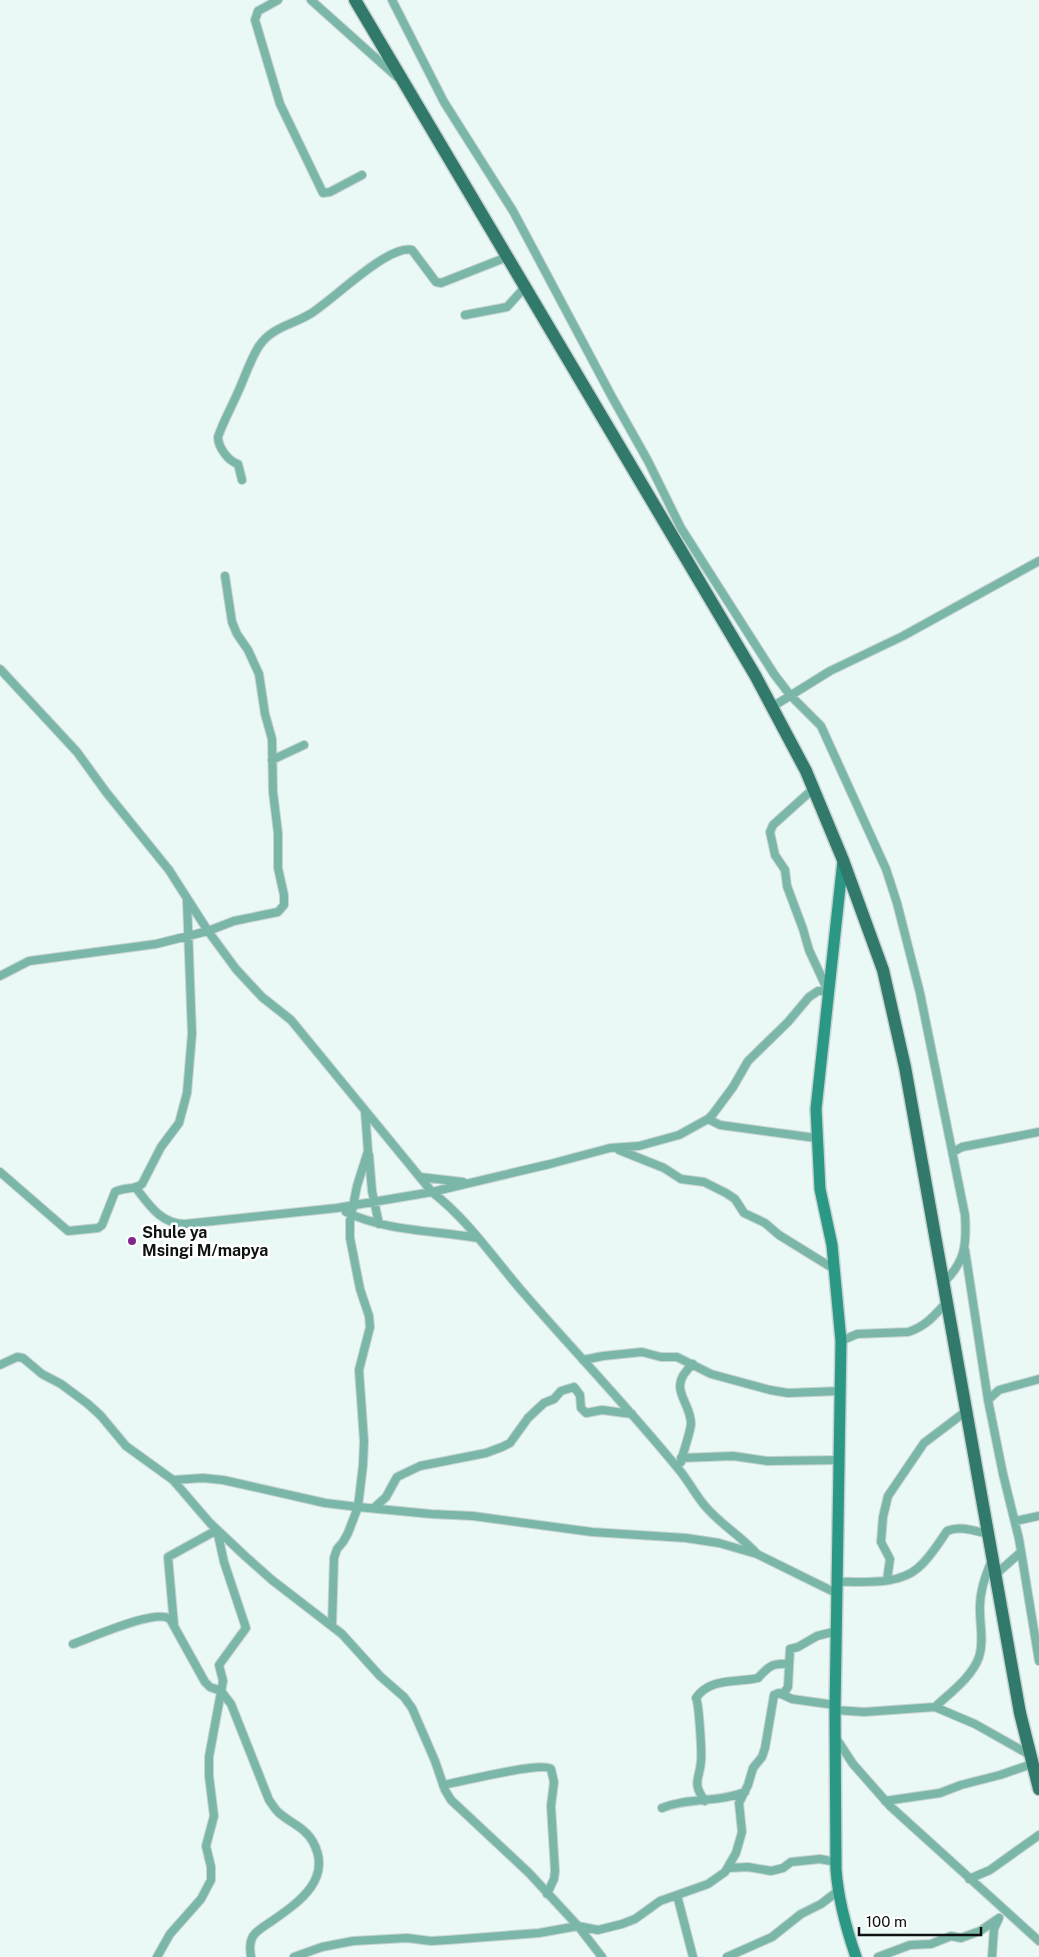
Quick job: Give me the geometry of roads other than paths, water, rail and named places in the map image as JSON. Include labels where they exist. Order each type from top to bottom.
[{"type":"main road","points":[[355,0],[755,675],[813,789],[843,860],[885,980],[905,1067],[942,1284],[1020,1712],[1039,1789]]},
{"type":"street","points":[[278,0],[263,7],[256,14],[255,20],[276,93],[296,138],[323,193],[330,192],[362,175]]},
{"type":"street","points":[[311,0],[404,83]]},
{"type":"street","points":[[392,0],[444,102],[514,212],[648,461],[681,528],[774,674],[790,695],[822,726],[886,869],[897,903],[920,993],[965,1215],[967,1238],[965,1250],[954,1273],[942,1284]]},
{"type":"street","points":[[242,480],[238,464],[232,461],[220,447],[218,437],[256,353],[274,331],[308,315],[339,294],[371,266],[405,250],[412,250],[434,279],[440,283],[507,257]]},
{"type":"street","points":[[466,315],[507,307],[525,287]]},
{"type":"street","points":[[772,707],[830,671],[903,636],[1039,561]]},
{"type":"street","points":[[0,976],[28,961],[142,946],[208,931],[234,921],[278,912],[284,905],[284,895],[278,868],[278,833],[273,792],[272,739],[265,714],[259,674],[232,622],[225,576]]},
{"type":"street","points":[[0,669],[78,752],[106,792],[169,870],[208,931],[252,988],[291,1020],[432,1192],[478,1238],[679,1469],[704,1506],[726,1527],[745,1540],[757,1554]]},
{"type":"street","points":[[272,760],[304,745]]},
{"type":"street","points":[[813,789],[773,825],[770,832],[775,855],[784,870],[787,886],[809,950],[828,991]]},
{"type":"street","points":[[843,860],[816,1109],[816,1138],[820,1189],[832,1244],[841,1341],[835,1707],[836,1862],[838,1891],[848,1934],[856,1957]]},
{"type":"street","points":[[0,1172],[62,1228],[69,1231],[100,1227],[105,1221],[115,1192],[122,1188],[136,1188],[142,1184],[161,1147],[179,1123],[187,1093],[192,1034],[187,900]]},
{"type":"street","points":[[136,1188],[151,1209],[178,1224],[337,1208],[432,1192],[610,1148],[639,1146],[679,1135],[708,1119],[725,1099],[751,1058],[788,1022],[812,994],[818,991],[828,991]]},
{"type":"street","points":[[365,1111],[374,1202],[379,1224]]},
{"type":"street","points":[[708,1119],[720,1125],[816,1138]]},
{"type":"street","points":[[953,1152],[962,1147],[1039,1132]]},
{"type":"street","points":[[610,1148],[631,1153],[664,1168],[681,1179],[704,1182],[726,1193],[734,1198],[744,1213],[765,1222],[779,1235],[834,1269]]},
{"type":"street","points":[[332,1626],[334,1558],[358,1507],[363,1465],[364,1441],[359,1370],[370,1327],[350,1238],[351,1214],[368,1151]]},
{"type":"street","points":[[420,1177],[470,1183]]},
{"type":"street","points":[[337,1208],[379,1224],[478,1238]]},
{"type":"street","points":[[965,1250],[988,1400],[1021,1552],[1039,1661]]},
{"type":"street","points":[[841,1341],[857,1334],[908,1332],[931,1319],[946,1303]]},
{"type":"street","points":[[583,1360],[642,1352],[662,1357],[677,1358],[693,1364],[710,1374],[770,1390],[797,1393],[840,1390]]},
{"type":"street","points":[[0,1365],[17,1357],[23,1358],[42,1374],[61,1384],[88,1404],[101,1416],[126,1446],[173,1480],[217,1530],[272,1580],[342,1634],[380,1676],[404,1697],[412,1708],[435,1761],[443,1785],[451,1800],[529,1872],[578,1926],[602,1957]]},
{"type":"street","points":[[679,1469],[691,1422],[681,1397],[681,1385],[683,1375],[693,1364]]},
{"type":"street","points":[[988,1400],[998,1390],[1039,1379]]},
{"type":"street","points":[[375,1507],[386,1497],[397,1476],[420,1466],[486,1453],[510,1443],[528,1418],[544,1403],[554,1399],[561,1391],[574,1387],[580,1395],[581,1408],[586,1413],[602,1410],[632,1414]]},
{"type":"street","points":[[887,1580],[890,1560],[881,1542],[883,1517],[888,1496],[924,1443],[965,1412]]},
{"type":"street","points":[[682,1458],[732,1456],[768,1461],[840,1460]]},
{"type":"street","points":[[173,1480],[203,1478],[223,1480],[325,1503],[431,1514],[473,1516],[616,1534],[686,1538],[719,1543],[757,1554],[838,1588],[905,1576],[918,1568],[947,1531],[960,1529],[988,1534]]},
{"type":"street","points":[[1015,1522],[1039,1516]]},
{"type":"street","points":[[174,1625],[168,1557],[217,1530]]},
{"type":"street","points":[[157,1957],[170,1934],[201,1899],[210,1880],[211,1867],[206,1846],[214,1816],[209,1776],[209,1757],[221,1690],[222,1675],[219,1665],[246,1628],[224,1562],[217,1530]]},
{"type":"street","points":[[995,1575],[1021,1552]]},
{"type":"street","points":[[935,1707],[969,1674],[979,1658],[982,1638],[981,1596],[983,1581],[992,1560]]},
{"type":"street","points":[[73,1644],[144,1618],[167,1617],[174,1625],[205,1682],[210,1687],[221,1690],[236,1716],[269,1800],[278,1812],[312,1840],[317,1850],[319,1874],[308,1892],[252,1938],[251,1957]]},
{"type":"street","points":[[783,1694],[788,1687],[789,1652],[791,1648],[798,1647],[817,1636],[837,1631]]},
{"type":"street","points":[[705,1801],[700,1794],[696,1781],[701,1766],[702,1752],[699,1705],[696,1698],[705,1688],[713,1684],[736,1679],[758,1678],[768,1666],[789,1664]]},
{"type":"street","points":[[294,1957],[322,1947],[353,1941],[407,1938],[430,1941],[448,1940],[539,1933],[578,1926],[598,1930],[635,1919],[660,1901],[708,1884],[728,1868],[736,1854],[742,1832],[739,1803],[745,1792],[752,1768],[762,1757],[766,1748],[772,1700],[776,1694],[864,1712],[935,1707],[975,1724],[1031,1760]]},
{"type":"street","points":[[836,1738],[853,1764],[885,1801],[1039,1941]]},
{"type":"street","points":[[885,1801],[949,1791],[961,1785],[1000,1775],[1031,1760]]},
{"type":"street","points":[[443,1785],[528,1768],[545,1766],[551,1769],[554,1782],[551,1806],[555,1871],[548,1894]]},
{"type":"street","points":[[662,1808],[677,1803],[731,1797],[745,1792]]},
{"type":"street","points":[[969,1879],[990,1870],[1039,1836]]},
{"type":"street","points":[[728,1868],[748,1867],[771,1871],[783,1868],[792,1862],[820,1859],[836,1862]]},
{"type":"street","points":[[727,1957],[772,1937],[801,1914],[821,1904],[838,1891]]},
{"type":"street","points":[[677,1895],[693,1957]]},
{"type":"street","points":[[878,1957],[910,1945],[931,1944],[951,1936],[961,1938],[980,1931],[1006,1912]]},
{"type":"street","points":[[992,1957],[994,1929],[999,1918]]},
{"type":"place","name":"Shule ya Msingi M/mapya","points":[[132,1241]]}]
